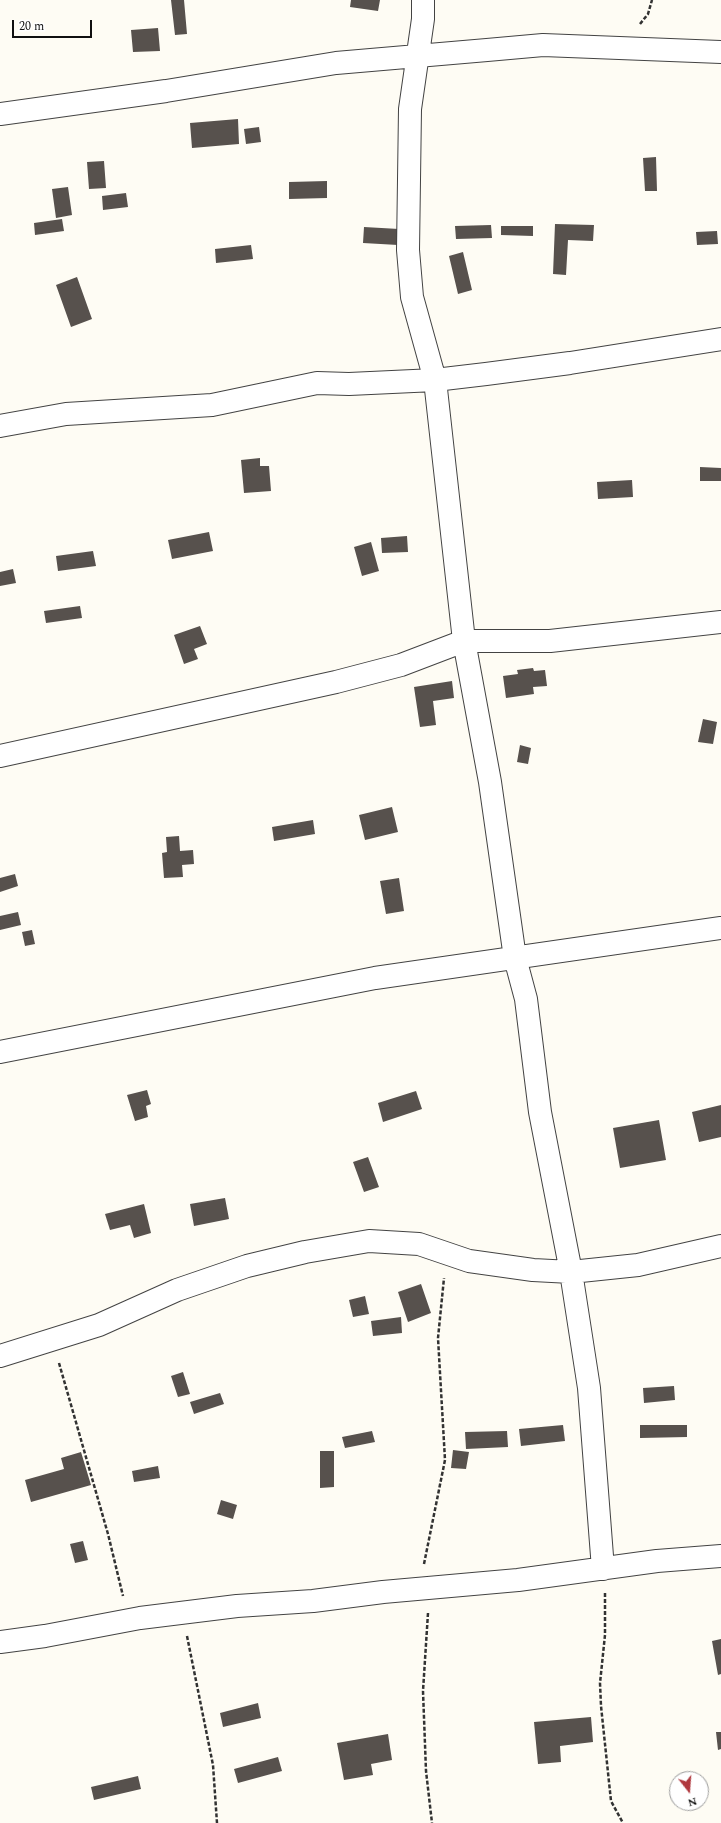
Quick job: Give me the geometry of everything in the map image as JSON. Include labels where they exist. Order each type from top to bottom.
[{"type":"street","points":[[423,0],[423,19],[410,109],[408,250],[412,297],[435,380],[464,641],[490,782],[515,958],[526,999],[540,1112],[571,1272],[589,1388],[603,1568]]},
{"type":"street","points":[[0,114],[166,91],[336,63],[543,45],[721,52]]},
{"type":"street","points":[[0,426],[66,414],[212,405],[317,383],[349,384],[435,380],[570,363],[721,339]]},
{"type":"street","points":[[0,756],[336,682],[400,665],[464,641],[550,642],[721,622]]},
{"type":"street","points":[[0,1052],[375,978],[721,928]]},
{"type":"street","points":[[0,1356],[99,1325],[184,1288],[247,1266],[305,1252],[369,1241],[419,1244],[469,1261],[533,1270],[571,1272],[638,1265],[721,1246]]},
{"type":"street","points":[[0,1642],[45,1636],[129,1621],[237,1606],[351,1597],[425,1588],[518,1580],[657,1561],[721,1556]]},
{"type":"path","points":[[432,1823],[426,1771],[424,1691],[426,1629],[425,1588],[445,1460],[438,1338],[446,1254]]},
{"type":"path","points":[[53,1340],[74,1420],[108,1534],[129,1621]]},
{"type":"path","points":[[603,1568],[605,1635],[600,1683],[601,1706],[611,1801],[623,1823]]},
{"type":"path","points":[[182,1613],[214,1765],[217,1823]]},
{"type":"building","points":[[171,0],[184,0],[187,34],[175,35]]},
{"type":"building","points":[[351,0],[380,0],[378,11],[350,7]]},
{"type":"building","points":[[158,28],[160,51],[133,52],[131,30]]},
{"type":"building","points":[[238,119],[239,144],[192,148],[190,123]]},
{"type":"building","points":[[259,127],[261,142],[246,144],[244,129]]},
{"type":"building","points":[[656,157],[657,191],[645,191],[643,158]]},
{"type":"building","points":[[104,161],[106,188],[89,189],[87,162]]},
{"type":"building","points":[[327,181],[327,198],[289,199],[289,182]]},
{"type":"building","points":[[68,187],[72,215],[56,218],[52,189]]},
{"type":"building","points":[[126,193],[128,207],[103,210],[102,196]]},
{"type":"building","points":[[62,219],[64,231],[35,235],[34,223]]},
{"type":"building","points":[[555,224],[594,225],[593,241],[568,240],[566,275],[553,274]]},
{"type":"building","points":[[491,225],[492,238],[456,239],[455,226]]},
{"type":"building","points":[[501,226],[533,226],[533,236],[501,235]]},
{"type":"building","points":[[364,227],[399,229],[398,245],[363,243]]},
{"type":"building","points":[[717,231],[718,244],[697,245],[696,232]]},
{"type":"building","points":[[251,245],[253,259],[216,263],[215,249]]},
{"type":"building","points":[[463,252],[472,290],[458,294],[449,256]]},
{"type":"building","points":[[77,277],[92,319],[71,327],[56,285]]},
{"type":"building","points":[[260,458],[260,466],[269,466],[271,491],[244,493],[241,460]]},
{"type":"building","points":[[700,467],[721,468],[721,481],[700,481]]},
{"type":"building","points":[[632,480],[633,497],[598,499],[597,482]]},
{"type":"building","points":[[209,532],[213,551],[172,559],[168,540]]},
{"type":"building","points":[[407,536],[408,552],[382,553],[381,538]]},
{"type":"building","points":[[371,542],[379,571],[362,576],[354,547]]},
{"type":"building","points":[[93,551],[96,566],[58,571],[56,556]]},
{"type":"building","points":[[13,569],[16,583],[0,586],[0,572]]},
{"type":"building","points":[[80,606],[82,618],[46,623],[44,611]]},
{"type":"building","points":[[200,626],[207,644],[194,649],[198,659],[184,664],[174,635]]},
{"type":"building","points":[[533,668],[534,671],[545,670],[547,686],[533,687],[534,694],[506,698],[503,676],[518,674],[517,670]]},
{"type":"building","points":[[452,681],[454,698],[433,701],[436,725],[420,727],[414,687]]},
{"type":"building","points":[[703,719],[717,722],[713,744],[698,742]]},
{"type":"building","points":[[520,745],[531,748],[528,764],[517,762]]},
{"type":"building","points":[[392,807],[398,832],[365,840],[359,815]]},
{"type":"building","points":[[313,820],[315,834],[274,841],[272,827]]},
{"type":"building","points":[[179,836],[180,851],[193,850],[194,864],[182,865],[183,877],[164,878],[162,853],[167,852],[166,837]]},
{"type":"building","points":[[15,874],[18,886],[0,892],[0,878]]},
{"type":"building","points":[[399,878],[404,911],[386,914],[380,881]]},
{"type":"building","points":[[18,912],[21,925],[0,930],[0,916]]},
{"type":"building","points":[[32,930],[35,944],[25,946],[22,932]]},
{"type":"building","points":[[147,1090],[151,1104],[146,1106],[148,1117],[135,1121],[127,1095]]},
{"type":"building","points":[[416,1091],[422,1109],[383,1122],[378,1103]]},
{"type":"building","points":[[721,1105],[721,1137],[699,1142],[692,1112]]},
{"type":"building","points":[[659,1120],[666,1160],[620,1168],[613,1128]]},
{"type":"building","points":[[368,1157],[379,1187],[364,1192],[353,1162]]},
{"type":"building","points":[[225,1198],[229,1219],[194,1226],[190,1204]]},
{"type":"building","points":[[144,1204],[151,1233],[134,1238],[130,1225],[110,1230],[105,1214]]},
{"type":"building","points":[[421,1284],[431,1313],[408,1322],[398,1292]]},
{"type":"building","points":[[365,1296],[369,1314],[353,1317],[349,1300]]},
{"type":"building","points":[[401,1317],[402,1333],[373,1336],[371,1321]]},
{"type":"building","points":[[183,1372],[190,1394],[178,1397],[171,1376]]},
{"type":"building","points":[[674,1386],[675,1400],[644,1403],[643,1388]]},
{"type":"building","points":[[220,1393],[224,1404],[194,1414],[190,1402]]},
{"type":"building","points":[[563,1425],[565,1441],[521,1446],[519,1429]]},
{"type":"building","points":[[640,1425],[687,1425],[687,1437],[640,1438]]},
{"type":"building","points":[[372,1431],[375,1442],[345,1448],[342,1437]]},
{"type":"building","points":[[507,1431],[508,1447],[466,1449],[465,1432]]},
{"type":"building","points":[[453,1450],[469,1452],[466,1469],[451,1468]]},
{"type":"building","points":[[320,1451],[334,1451],[334,1487],[320,1488]]},
{"type":"building","points":[[81,1452],[91,1485],[31,1502],[25,1480],[64,1469],[61,1458]]},
{"type":"building","points":[[158,1466],[160,1478],[134,1482],[132,1471]]},
{"type":"building","points":[[221,1500],[237,1505],[233,1519],[217,1514]]},
{"type":"building","points":[[83,1541],[88,1560],[75,1563],[70,1544]]},
{"type":"building","points":[[721,1639],[721,1674],[718,1675],[712,1641]]},
{"type":"building","points":[[258,1703],[261,1718],[223,1727],[220,1713]]},
{"type":"building","points":[[591,1717],[593,1742],[560,1746],[561,1762],[538,1764],[534,1722]]},
{"type":"building","points":[[716,1732],[721,1732],[721,1749],[718,1750]]},
{"type":"building","points":[[388,1734],[392,1760],[371,1764],[373,1775],[344,1780],[337,1743]]},
{"type":"building","points":[[278,1757],[282,1771],[238,1783],[234,1769]]},
{"type":"building","points":[[138,1776],[141,1789],[94,1800],[91,1787]]}]
